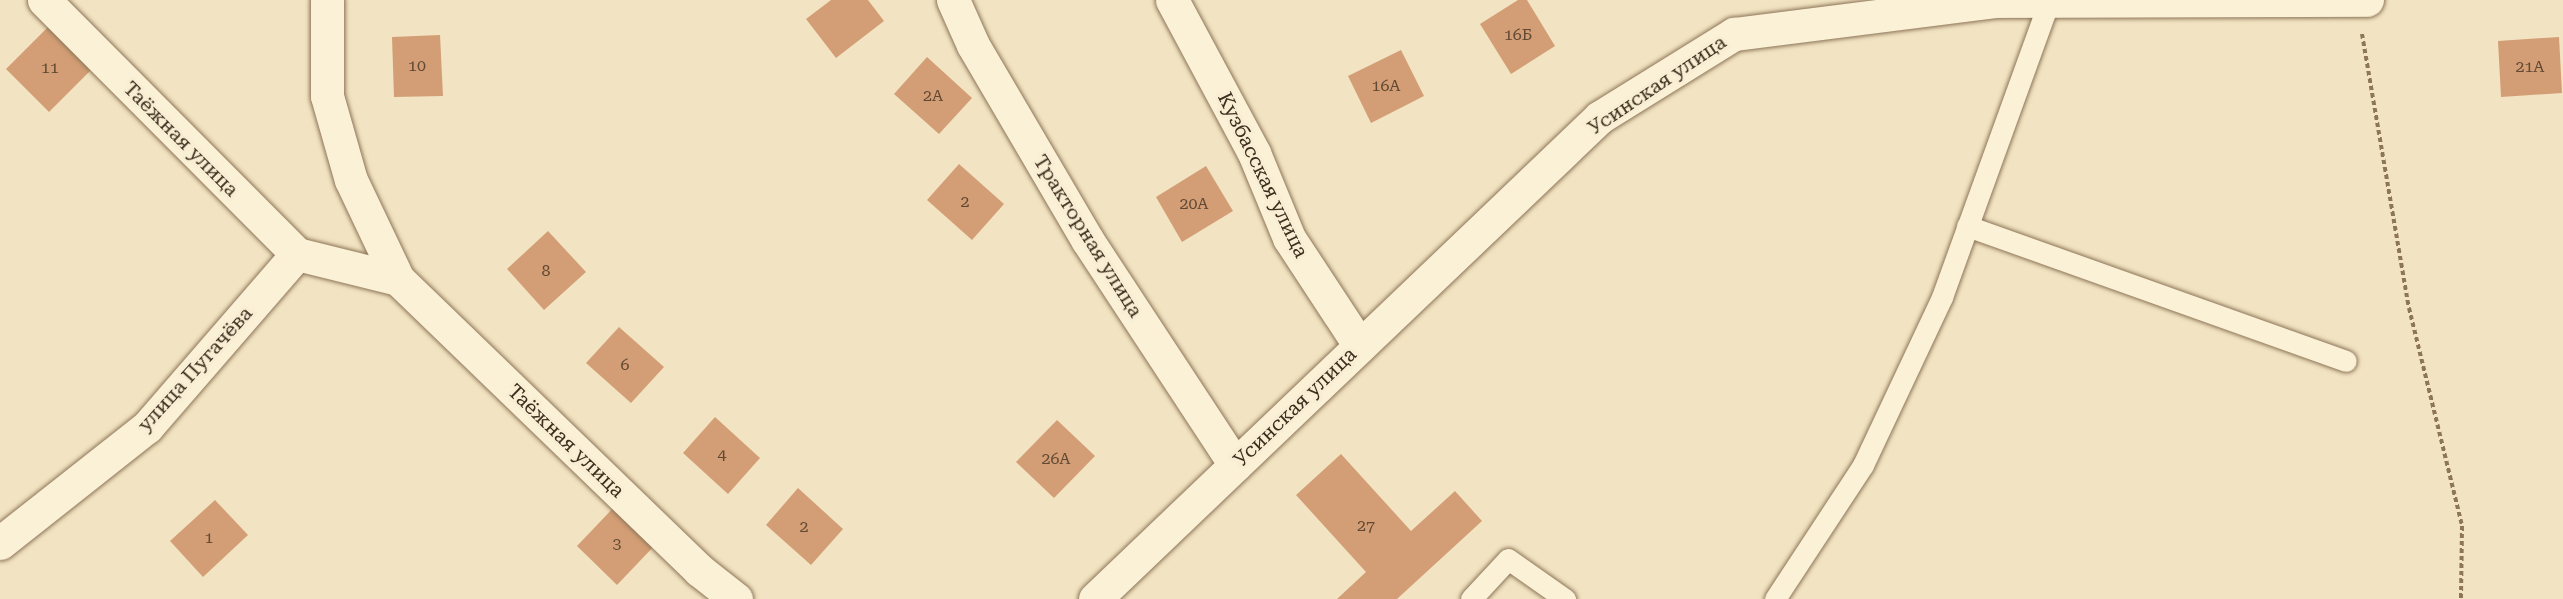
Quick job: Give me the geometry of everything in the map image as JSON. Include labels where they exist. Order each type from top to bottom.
[{"type":"street","name":"Таёжная улица","points":[[44,0],[297,254]]},
{"type":"street","name":"Таёжная улица","points":[[327,0],[327,96],[351,180],[398,279],[699,570],[736,599]]},
{"type":"street","name":"Тракторная улица","points":[[953,0],[973,45],[1088,242],[1235,465]]},
{"type":"street","name":"Кузбасская улица","points":[[1172,0],[1254,153],[1289,238],[1360,346]]},
{"type":"street","name":"Усинская улица","points":[[1095,599],[1600,117],[1734,34],[1994,1],[2367,0]]},
{"type":"street","points":[[297,254],[398,279]]},
{"type":"street","name":"улица Пугачёва","points":[[0,543],[147,427],[297,254]]},
{"type":"lane","points":[[1775,599],[1863,465],[1942,297],[2049,1]]},
{"type":"lane","points":[[1967,226],[2346,361]]},
{"type":"lane","points":[[1471,599],[1508,559],[1565,599]]},
{"type":"path","points":[[2356,0],[2409,308],[2462,526],[2461,599]]},
{"type":"building","points":[[831,0],[868,0],[884,21],[836,58],[806,19]]},
{"type":"building","points":[[1518,0],[1527,0],[1555,46],[1511,74],[1480,24]]},
{"type":"building","points":[[50,25],[93,68],[49,112],[6,69]]},
{"type":"building","points":[[440,35],[443,96],[394,97],[392,37]]},
{"type":"building","points":[[2559,37],[2562,93],[2501,97],[2498,41]]},
{"type":"building","points":[[1401,50],[1424,96],[1371,123],[1348,76]]},
{"type":"building","points":[[927,57],[972,98],[939,134],[894,94]]},
{"type":"building","points":[[959,164],[1004,204],[972,240],[927,200]]},
{"type":"building","points":[[1206,166],[1233,211],[1182,242],[1156,197]]},
{"type":"building","points":[[548,231],[586,272],[544,310],[507,269]]},
{"type":"building","points":[[619,327],[664,367],[631,403],[586,363]]},
{"type":"building","points":[[715,417],[760,458],[728,494],[683,453]]},
{"type":"building","points":[[1057,420],[1095,456],[1054,498],[1016,462]]},
{"type":"building","points":[[1341,454],[1411,531],[1455,491],[1482,521],[1397,599],[1337,599],[1366,572],[1296,495]]},
{"type":"building","points":[[798,488],[843,529],[811,565],[766,525]]},
{"type":"building","points":[[215,500],[248,535],[203,577],[170,541]]},
{"type":"building","points":[[617,504],[657,543],[617,585],[577,546]]}]
